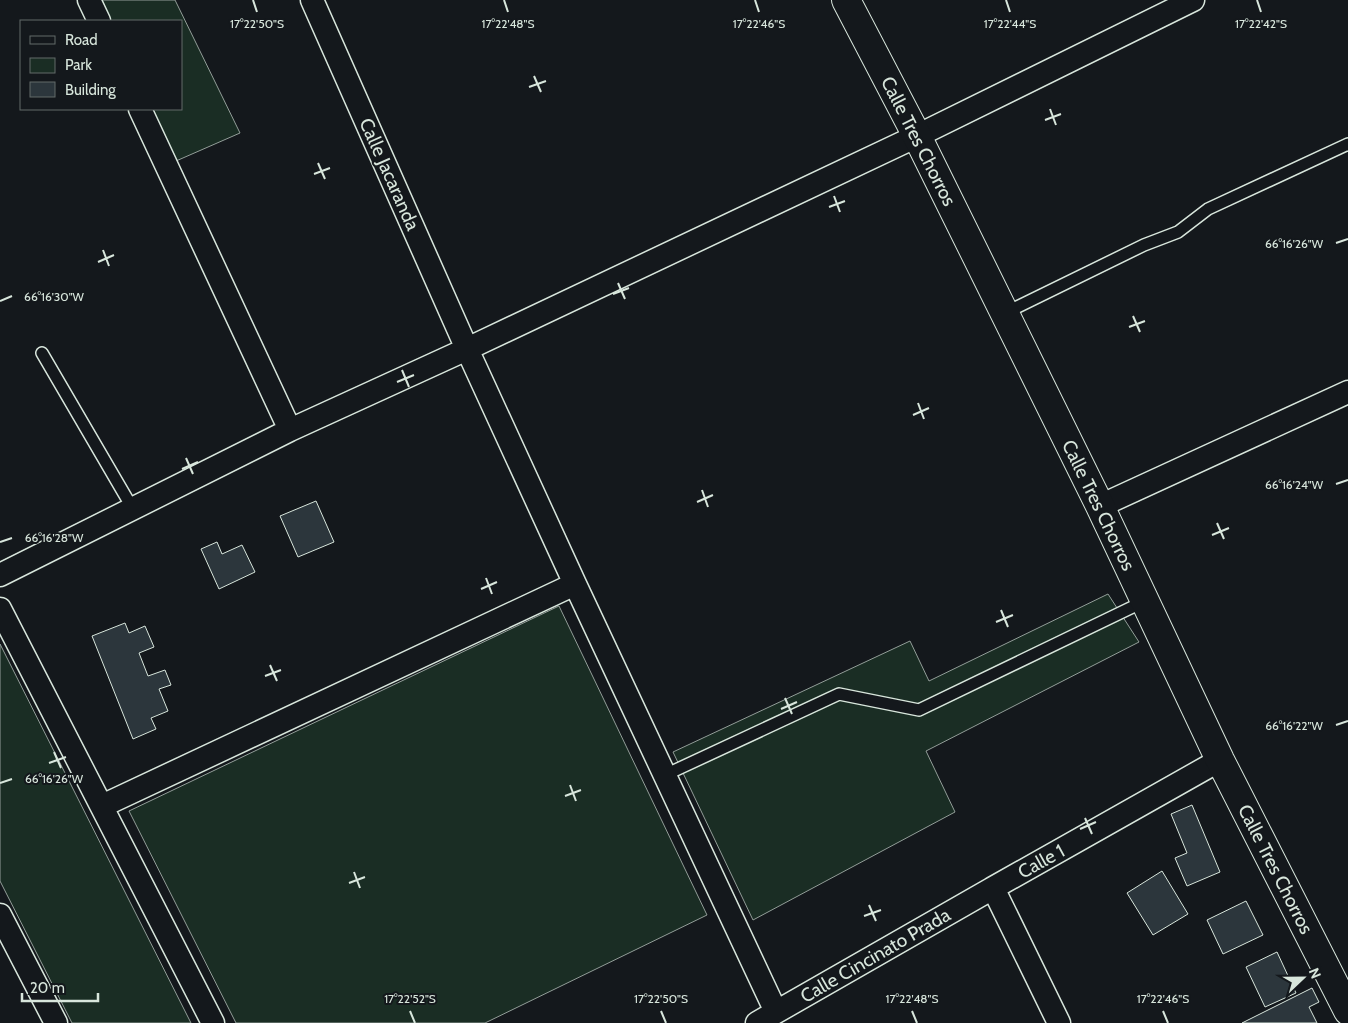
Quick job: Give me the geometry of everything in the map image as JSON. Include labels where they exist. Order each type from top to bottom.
[{"type":"main road","name":"Calle Tres Chorros","points":[[846,0],[917,136],[1005,312],[1100,506],[1220,760],[1348,1010]]},
{"type":"street","points":[[89,0],[99,20]]},
{"type":"street","name":"Calle Jacaranda","points":[[312,0],[467,349],[665,776],[767,1018]]},
{"type":"street","points":[[0,575],[290,430],[467,349],[917,136],[1193,0]]},
{"type":"street","points":[[140,110],[290,430]]},
{"type":"street","points":[[1100,506],[1348,392]]},
{"type":"street","points":[[102,806],[575,584]]},
{"type":"street","points":[[0,608],[213,1023]]},
{"type":"street","name":"Calle 1","points":[[993,888],[1220,760]]},
{"type":"street","points":[[993,888],[1059,1023]]},
{"type":"street","name":"Calle Cincinato Prada","points":[[767,1018],[993,888]]},
{"type":"street","points":[[0,915],[8,948],[56,1023]]},
{"type":"lane","points":[[1005,312],[1144,245],[1178,232],[1208,209],[1348,145]]},
{"type":"lane","points":[[42,353],[133,508]]},
{"type":"lane","points":[[665,776],[840,694],[919,710],[1145,601]]},
{"type":"green space","points":[[102,0],[175,0],[240,133],[176,161],[152,110],[182,110],[182,20],[111,20]]},
{"type":"green space","points":[[1108,594],[1139,642],[926,751],[955,812],[753,920],[673,752],[910,641],[929,681]]},
{"type":"green space","points":[[559,606],[707,915],[485,1023],[236,1023],[129,811]]},
{"type":"green space","points":[[0,644],[191,1023],[72,1023],[0,881]]},
{"type":"building","points":[[316,501],[334,542],[298,557],[280,516]]},
{"type":"building","points":[[217,542],[222,554],[242,545],[255,572],[219,589],[201,549]]},
{"type":"building","points":[[125,623],[129,633],[145,626],[154,647],[139,653],[148,676],[165,670],[171,685],[159,689],[168,711],[151,718],[156,729],[133,739],[92,636]]},
{"type":"building","points":[[1192,805],[1220,872],[1187,886],[1175,858],[1187,853],[1171,814]]},
{"type":"building","points":[[1162,871],[1188,914],[1153,935],[1127,893]]},
{"type":"building","points":[[1246,901],[1263,935],[1223,954],[1207,920]]},
{"type":"building","points":[[1277,952],[1296,993],[1265,1007],[1246,967]]},
{"type":"building","points":[[1312,988],[1319,1002],[1309,1007],[1317,1023],[1242,1023]]}]
